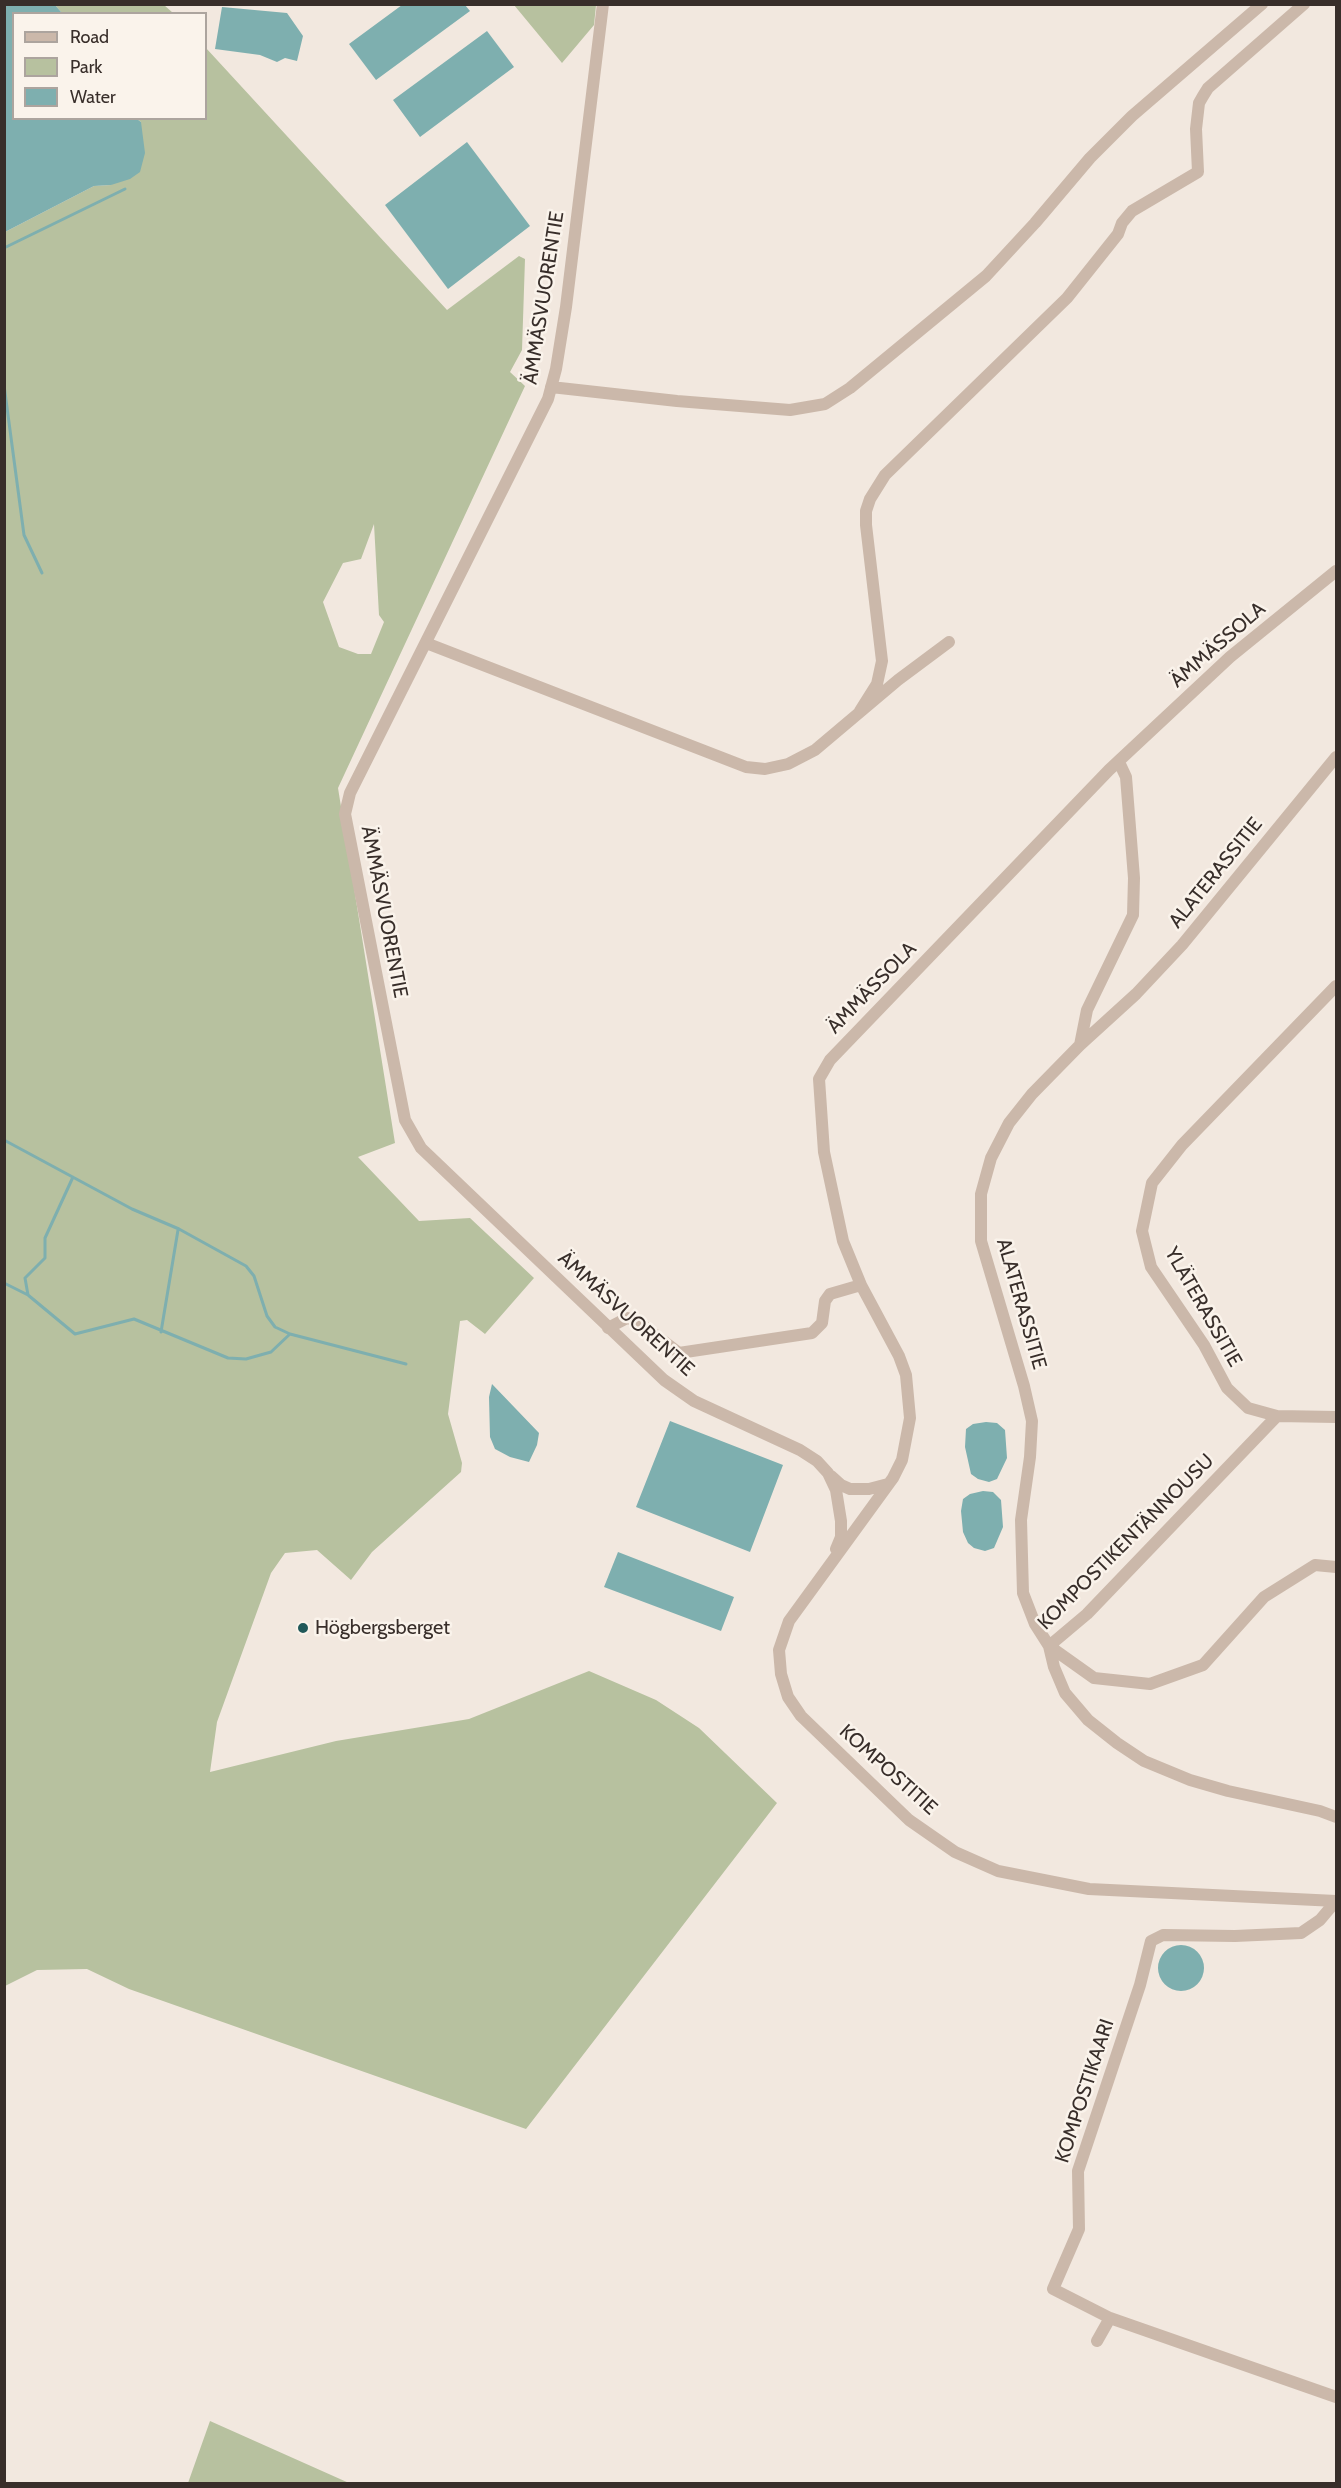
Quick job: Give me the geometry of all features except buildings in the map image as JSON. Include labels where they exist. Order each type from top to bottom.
[{"type":"street","name":"ÄMMÄSVUORENTIE","points":[[603,4],[566,307],[548,399],[350,793],[345,814],[405,1120],[422,1148],[664,1380],[694,1401],[800,1450],[817,1461],[828,1473],[836,1490],[841,1521],[841,1537],[831,1559]]},
{"type":"street","points":[[551,387],[677,401],[790,410],[825,404],[850,388],[986,276],[1090,158],[1132,116],[1262,4]]},
{"type":"street","points":[[860,711],[877,684],[882,661],[866,511],[870,499],[885,475],[1067,298],[1118,234],[1122,223],[1132,211],[1198,172],[1196,129],[1199,103],[1208,88],[1304,4]]},
{"type":"street","name":"ÄMMÄSSOLA","points":[[831,1559],[888,1484],[902,1460],[910,1418],[906,1375],[861,1285],[843,1241],[824,1152],[819,1079],[830,1060],[1119,762],[1230,657],[1336,571]]},
{"type":"street","points":[[426,643],[746,767],[765,769],[788,764],[815,750],[860,711],[948,642]]},
{"type":"street","name":"ALATERASSITIE","points":[[1336,756],[1189,938],[1136,994],[1080,1045],[1032,1094],[1010,1123],[991,1158],[981,1194],[981,1241],[1024,1386],[1032,1421],[1030,1457],[1021,1520],[1023,1593],[1035,1624],[1049,1646],[1094,1678],[1150,1684],[1203,1665],[1264,1597],[1315,1566],[1336,1567]]},
{"type":"street","points":[[1080,1045],[1086,1010],[1133,915],[1134,878],[1125,777],[1119,762]]},
{"type":"street","name":"YLÄTERASSITIE","points":[[1336,986],[1182,1145],[1152,1183],[1142,1231],[1151,1267],[1204,1345],[1227,1388],[1248,1408],[1277,1416],[1336,1417]]},
{"type":"street","points":[[608,1328],[627,1318],[637,1321],[679,1353],[812,1333],[822,1323],[825,1301],[830,1294],[861,1285]]},
{"type":"street","name":"KOMPOSTIKENTÄNNOUSU","points":[[1277,1416],[1088,1614],[1049,1646],[1054,1667],[1065,1693],[1088,1720],[1144,1761],[1190,1780],[1228,1791],[1320,1811],[1336,1817]]},
{"type":"street","points":[[828,1473],[850,1489],[869,1489],[888,1484]]},
{"type":"street","name":"KOMPOSTITIE","points":[[831,1559],[789,1621],[779,1650],[781,1674],[788,1697],[801,1716],[909,1820],[955,1852],[998,1871],[1089,1889],[1336,1901]]},
{"type":"street","name":"KOMPOSTIKAARI","points":[[1336,1901],[1320,1920],[1301,1933],[1235,1936],[1162,1935],[1151,1941],[1140,1985],[1078,2171],[1079,2229],[1053,2289],[1110,2318],[1336,2397]]},
{"type":"street","points":[[1097,2341],[1110,2318]]},
{"type":"green space","points":[[55,5],[164,5],[172,12],[61,12]]},
{"type":"green space","points":[[514,5],[596,5],[594,25],[562,63]]},
{"type":"green space","points":[[207,49],[447,310],[519,256],[525,259],[522,350],[510,372],[525,386],[338,788],[395,1143],[358,1157],[419,1221],[470,1218],[534,1278],[485,1334],[467,1320],[460,1321],[448,1414],[462,1463],[461,1472],[372,1552],[351,1580],[317,1550],[285,1553],[271,1573],[217,1722],[210,1772],[336,1741],[469,1719],[589,1671],[656,1700],[699,1728],[777,1803],[526,2129],[129,1989],[87,1969],[37,1970],[5,1986],[5,232],[94,186],[111,185],[141,122],[138,120],[207,120]],"holes":[[[374,524],[379,615],[384,622],[371,654],[358,654],[339,647],[323,602],[343,563],[361,559]]]},
{"type":"green space","points":[[210,2421],[349,2483],[188,2483]]},
{"type":"water","points":[[5,4],[55,5],[61,12],[12,12],[12,120],[138,120],[141,122],[145,153],[140,172],[130,179],[111,185],[94,186],[5,232]]},
{"type":"water","points":[[402,5],[465,5],[470,11],[376,80],[349,44]]},
{"type":"water","points":[[222,7],[287,13],[303,36],[297,61],[285,58],[277,62],[260,55],[215,49]]},
{"type":"water","points":[[487,31],[514,67],[420,137],[393,100]]},
{"type":"water","points":[[467,142],[530,226],[448,289],[385,205]]},
{"type":"water","points":[[492,1384],[539,1433],[537,1445],[529,1462],[510,1457],[495,1449],[490,1437],[489,1397]]},
{"type":"water","points":[[670,1421],[783,1465],[750,1552],[636,1507]]},
{"type":"water","points":[[997,1423],[1005,1430],[1007,1458],[997,1479],[989,1482],[971,1474],[965,1447],[966,1429],[973,1424]]},
{"type":"water","points":[[983,1491],[993,1492],[1001,1500],[1003,1527],[994,1548],[985,1551],[974,1548],[968,1543],[963,1532],[961,1511],[963,1499],[970,1494]]},
{"type":"water","points":[[618,1552],[734,1597],[721,1631],[604,1587]]},
{"type":"water","points":[[1181,1945],[1197,1952],[1204,1968],[1197,1984],[1181,1991],[1165,1984],[1158,1968],[1165,1952]]},
{"type":"waterway","points":[[4,248],[125,189]]},
{"type":"waterway","points":[[4,385],[24,535],[42,573]]},
{"type":"waterway","points":[[4,1140],[132,1209],[179,1229],[246,1266],[254,1276],[267,1316],[275,1327],[290,1334],[406,1364]]},
{"type":"waterway","points":[[28,1295],[25,1278],[45,1258],[45,1238],[73,1177]]},
{"type":"waterway","points":[[161,1332],[178,1230]]},
{"type":"waterway","points":[[4,1283],[28,1295],[75,1334],[134,1319],[228,1358],[246,1359],[271,1352],[290,1334]]},
{"type":"place","name":"Högbergsberget","points":[[303,1628]]}]
